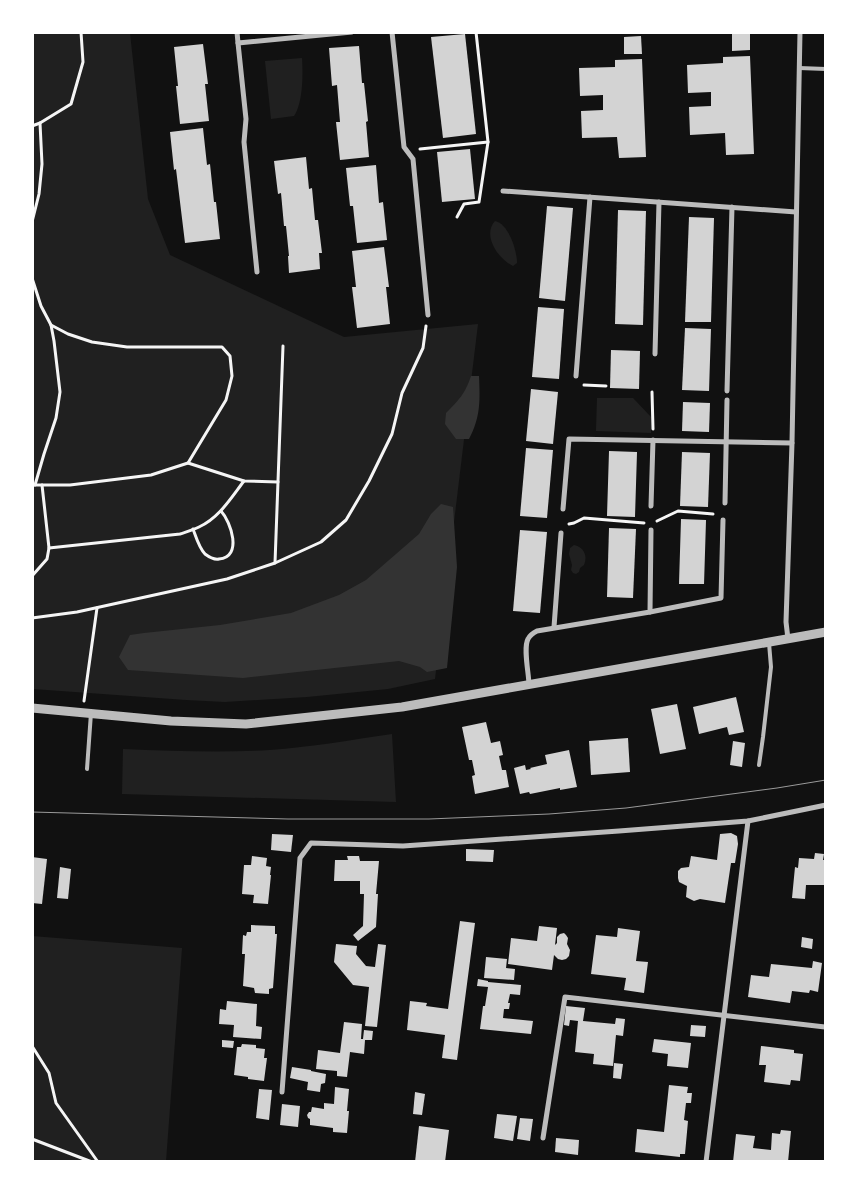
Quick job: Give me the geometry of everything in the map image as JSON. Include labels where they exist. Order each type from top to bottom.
[{"type":"street","points":[[237,32],[246,119],[244,142],[257,272]]},
{"type":"street","points":[[238,43],[352,32]]},
{"type":"street","points":[[392,32],[404,147],[413,159],[428,316]]},
{"type":"street","points":[[788,639],[786,622],[792,443],[800,32]]},
{"type":"street","points":[[503,191],[796,212]]},
{"type":"street","points":[[576,376],[590,197]]},
{"type":"street","points":[[655,354],[659,202]]},
{"type":"street","points":[[727,391],[732,208]]},
{"type":"street","points":[[725,504],[728,400]]},
{"type":"street","points":[[563,509],[569,439],[792,443]]},
{"type":"street","points":[[651,506],[653,440]]},
{"type":"street","points":[[529,685],[526,647],[527,640],[536,631],[721,598],[723,520]]},
{"type":"street","points":[[650,612],[651,530]]},
{"type":"street","points":[[554,627],[561,533]]},
{"type":"street","points":[[32,708],[171,721],[246,724],[402,707],[826,632]]},
{"type":"street","points":[[282,1092],[300,858],[311,843],[403,846],[748,821],[826,805]]},
{"type":"street","points":[[706,1162],[748,821]]},
{"type":"street","points":[[543,1138],[565,997],[825,1027]]},
{"type":"lane","points":[[799,68],[826,69]]},
{"type":"lane","points":[[759,765],[771,667],[769,643]]},
{"type":"lane","points":[[86,713],[87,769]]},
{"type":"path","points":[[32,126],[71,104],[83,62],[81,32]]},
{"type":"path","points":[[457,217],[464,204],[479,202],[488,142],[476,32]]},
{"type":"path","points":[[32,222],[42,164],[40,123]]},
{"type":"path","points":[[407,150],[488,142]]},
{"type":"path","points":[[32,278],[41,306],[51,325],[60,392],[56,418],[34,485],[70,485],[151,475],[188,463],[244,481],[278,482]]},
{"type":"path","points":[[32,618],[77,612],[228,579],[275,563],[322,542],[346,520],[369,481],[392,434],[402,393],[422,348],[428,316]]},
{"type":"path","points":[[51,325],[68,334],[92,342],[118,346],[222,347],[230,356],[232,376],[226,400],[188,463]]},
{"type":"path","points":[[275,563],[283,346]]},
{"type":"path","points":[[576,376],[579,384],[606,386]]},
{"type":"path","points":[[652,392],[653,440]]},
{"type":"path","points":[[49,548],[180,534],[193,530],[221,511],[244,481]]},
{"type":"path","points":[[32,576],[47,558],[49,548],[42,485]]},
{"type":"path","points":[[193,530],[200,547],[206,554],[213,559],[227,557],[232,550],[234,542],[229,523],[221,511]]},
{"type":"path","points":[[563,524],[574,523],[584,518],[651,524],[678,511],[723,515],[723,520]]},
{"type":"path","points":[[86,713],[97,608]]},
{"type":"path","points":[[32,1046],[49,1073],[56,1103],[98,1162]]},
{"type":"path","points":[[32,1139],[92,1162]]},
{"type":"shaded area","points":[[32,33],[130,33],[148,199],[170,255],[344,337],[478,324],[435,679],[388,689],[307,697],[225,702],[33,689]]},
{"type":"shaded area","points":[[302,58],[302,88],[294,116],[271,119],[265,61]]},
{"type":"shaded area","points":[[495,221],[504,227],[511,239],[516,252],[517,263],[513,266],[502,258],[491,240],[491,227]]},
{"type":"shaded area","points":[[471,376],[479,376],[478,415],[469,439],[456,439],[445,424],[446,413],[461,396]]},
{"type":"shaded area","points":[[597,398],[633,398],[651,417],[651,433],[596,431]]},
{"type":"shaded area","points":[[441,504],[453,507],[457,567],[447,668],[427,672],[420,667],[399,661],[243,678],[128,670],[119,657],[130,635],[220,625],[291,613],[339,595],[366,580],[419,534],[431,514]]},
{"type":"shaded area","points":[[574,545],[583,550],[586,558],[584,565],[576,574],[571,570],[572,565],[569,554],[570,548]]},
{"type":"shaded area","points":[[392,734],[396,802],[122,794],[123,749],[215,752],[270,750]]},
{"type":"shaded area","points":[[32,936],[182,948],[166,1161],[33,1161]]},
{"type":"building","points":[[732,33],[750,33],[750,50],[732,51]]},
{"type":"building","points":[[465,34],[476,134],[443,138],[431,37]]},
{"type":"building","points":[[641,36],[642,54],[624,54],[624,37]]},
{"type":"building","points":[[203,44],[208,84],[205,84],[209,121],[180,124],[174,47]]},
{"type":"building","points":[[359,46],[368,121],[366,122],[369,157],[340,160],[336,122],[340,122],[337,85],[332,86],[329,48]]},
{"type":"building","points":[[750,56],[754,154],[726,155],[725,133],[690,135],[689,107],[711,106],[711,92],[688,93],[687,65],[723,63],[723,57]]},
{"type":"building","points":[[642,59],[646,157],[619,158],[617,137],[582,138],[581,111],[603,110],[603,95],[580,96],[579,68],[615,67],[615,60]]},
{"type":"building","points":[[203,128],[207,165],[210,164],[214,202],[216,202],[220,239],[185,243],[170,132]]},
{"type":"building","points":[[470,149],[475,199],[442,202],[437,152]]},
{"type":"building","points":[[306,157],[309,189],[312,188],[315,220],[318,220],[322,253],[319,253],[320,269],[289,273],[286,226],[284,226],[281,193],[278,194],[274,161]]},
{"type":"building","points":[[376,165],[379,203],[383,202],[387,240],[357,243],[353,206],[350,206],[346,168]]},
{"type":"building","points":[[547,206],[573,208],[565,301],[539,298]]},
{"type":"building","points":[[618,210],[646,211],[643,325],[615,324]]},
{"type":"building","points":[[689,217],[714,218],[711,322],[685,322]]},
{"type":"building","points":[[384,247],[389,287],[386,287],[390,324],[357,328],[352,287],[356,287],[352,251]]},
{"type":"building","points":[[538,307],[564,309],[559,379],[532,377]]},
{"type":"building","points":[[685,328],[711,329],[709,391],[682,390]]},
{"type":"building","points":[[611,350],[640,351],[639,389],[610,388]]},
{"type":"building","points":[[531,389],[558,392],[553,444],[526,441]]},
{"type":"building","points":[[683,402],[710,403],[709,432],[682,431]]},
{"type":"building","points":[[526,448],[553,450],[547,518],[520,516]]},
{"type":"building","points":[[609,451],[637,452],[635,517],[607,516]]},
{"type":"building","points":[[682,452],[710,453],[708,507],[680,506]]},
{"type":"building","points":[[681,519],[706,520],[704,584],[679,584]]},
{"type":"building","points":[[609,528],[636,529],[633,598],[607,597]]},
{"type":"building","points":[[520,530],[547,532],[540,613],[513,611]]},
{"type":"building","points":[[736,697],[744,732],[729,735],[727,727],[699,734],[693,707]]},
{"type":"building","points":[[677,704],[686,749],[660,754],[651,709]]},
{"type":"building","points":[[486,722],[491,743],[500,741],[503,755],[499,756],[502,770],[506,770],[509,787],[475,794],[472,776],[475,775],[472,760],[469,760],[462,727]]},
{"type":"building","points":[[628,738],[630,772],[591,775],[589,741]]},
{"type":"building","points":[[733,741],[745,743],[742,767],[730,765]]},
{"type":"building","points":[[569,750],[577,787],[520,794],[514,768],[525,765],[526,770],[547,764],[545,755]]},
{"type":"building","points":[[731,833],[737,836],[738,844],[735,863],[731,863],[725,903],[700,899],[694,901],[686,897],[687,886],[679,882],[678,871],[681,868],[689,867],[691,856],[717,860],[720,834]]},
{"type":"building","points":[[272,834],[293,835],[291,852],[271,850]]},
{"type":"building","points":[[466,849],[494,850],[493,862],[466,861]]},
{"type":"building","points":[[815,853],[824,854],[823,860],[826,860],[825,885],[806,885],[805,899],[792,898],[795,867],[798,868],[799,858],[814,859]]},
{"type":"building","points":[[252,856],[267,858],[266,866],[271,867],[268,904],[253,903],[254,895],[242,894],[244,865],[251,865]]},
{"type":"building","points":[[347,856],[359,856],[360,861],[379,861],[376,927],[358,941],[353,935],[363,926],[364,894],[360,894],[360,881],[334,881],[335,860],[348,860]]},
{"type":"building","points":[[32,857],[47,859],[42,904],[32,903]]},
{"type":"building","points":[[60,867],[71,869],[68,899],[57,898]]},
{"type":"building","points":[[460,921],[475,923],[457,1060],[442,1058],[445,1035],[407,1030],[410,1001],[427,1003],[426,1006],[448,1009]]},
{"type":"building","points":[[251,925],[275,926],[275,934],[277,934],[273,988],[269,989],[269,994],[255,993],[254,988],[243,986],[245,954],[242,954],[243,935],[246,936],[247,932],[251,932]]},
{"type":"building","points":[[539,926],[557,928],[555,945],[560,934],[564,933],[566,935],[570,950],[569,956],[562,960],[554,955],[552,970],[508,964],[511,938],[537,941]]},
{"type":"building","points":[[618,928],[640,931],[636,961],[648,962],[644,993],[624,990],[626,978],[591,974],[596,935],[617,937]]},
{"type":"building","points":[[802,937],[813,939],[812,949],[801,947]]},
{"type":"building","points":[[336,944],[357,946],[356,954],[366,966],[375,967],[378,944],[386,945],[377,1027],[365,1026],[369,987],[353,985],[334,962]]},
{"type":"building","points":[[486,957],[507,959],[506,968],[515,969],[514,980],[484,978]]},
{"type":"building","points":[[813,961],[822,963],[818,992],[810,990],[809,993],[792,991],[790,1003],[748,997],[751,975],[769,977],[771,964],[812,968]]},
{"type":"building","points":[[478,979],[488,982],[521,985],[520,995],[510,994],[509,1009],[504,1009],[503,1018],[533,1021],[531,1034],[480,1029],[488,987],[477,986]]},
{"type":"building","points":[[227,1001],[257,1004],[256,1026],[262,1027],[261,1039],[233,1037],[234,1025],[219,1024],[220,1009],[226,1010]]},
{"type":"building","points":[[566,1006],[585,1008],[583,1021],[615,1024],[616,1018],[625,1019],[623,1036],[616,1035],[613,1066],[593,1064],[594,1054],[575,1052],[578,1021],[570,1020],[569,1026],[564,1025]]},
{"type":"building","points":[[344,1022],[362,1024],[361,1039],[363,1039],[364,1030],[373,1031],[372,1040],[365,1040],[364,1054],[350,1052],[347,1077],[337,1076],[337,1071],[316,1069],[318,1050],[340,1053]]},
{"type":"building","points":[[691,1025],[706,1026],[705,1037],[690,1036]]},
{"type":"building","points":[[654,1039],[691,1043],[688,1068],[667,1066],[668,1054],[652,1052]]},
{"type":"building","points":[[222,1040],[234,1041],[233,1048],[222,1047]]},
{"type":"building","points":[[242,1044],[256,1045],[256,1048],[265,1049],[264,1058],[267,1058],[264,1081],[234,1075],[237,1047],[241,1047]]},
{"type":"building","points":[[761,1046],[794,1050],[794,1053],[803,1054],[800,1081],[791,1080],[790,1085],[764,1082],[766,1065],[759,1065]]},
{"type":"building","points":[[614,1063],[623,1064],[621,1079],[613,1078]]},
{"type":"building","points":[[292,1067],[326,1074],[325,1083],[321,1084],[320,1092],[307,1090],[308,1082],[290,1078]]},
{"type":"building","points":[[669,1085],[688,1087],[687,1093],[692,1093],[691,1103],[686,1103],[684,1120],[688,1121],[685,1154],[680,1154],[680,1157],[635,1152],[637,1129],[664,1132]]},
{"type":"building","points":[[335,1087],[349,1089],[347,1133],[333,1132],[333,1128],[310,1125],[310,1119],[307,1115],[311,1112],[312,1107],[324,1109],[324,1103],[334,1104]]},
{"type":"building","points":[[259,1089],[272,1090],[269,1120],[256,1118]]},
{"type":"building","points":[[415,1092],[425,1094],[422,1115],[413,1114]]},
{"type":"building","points":[[282,1104],[300,1106],[298,1127],[280,1125]]},
{"type":"building","points":[[497,1114],[517,1116],[513,1141],[494,1138]]},
{"type":"building","points":[[520,1118],[533,1119],[530,1141],[517,1139]]},
{"type":"building","points":[[419,1126],[449,1130],[445,1162],[415,1162]]},
{"type":"building","points":[[781,1130],[791,1131],[788,1162],[733,1162],[736,1134],[755,1136],[753,1148],[771,1150],[772,1133],[780,1134]]},
{"type":"building","points":[[556,1138],[579,1140],[578,1155],[555,1152]]},
{"type":"tram line","points":[[32,812],[288,819],[429,819],[549,814],[626,808],[826,780]]}]
